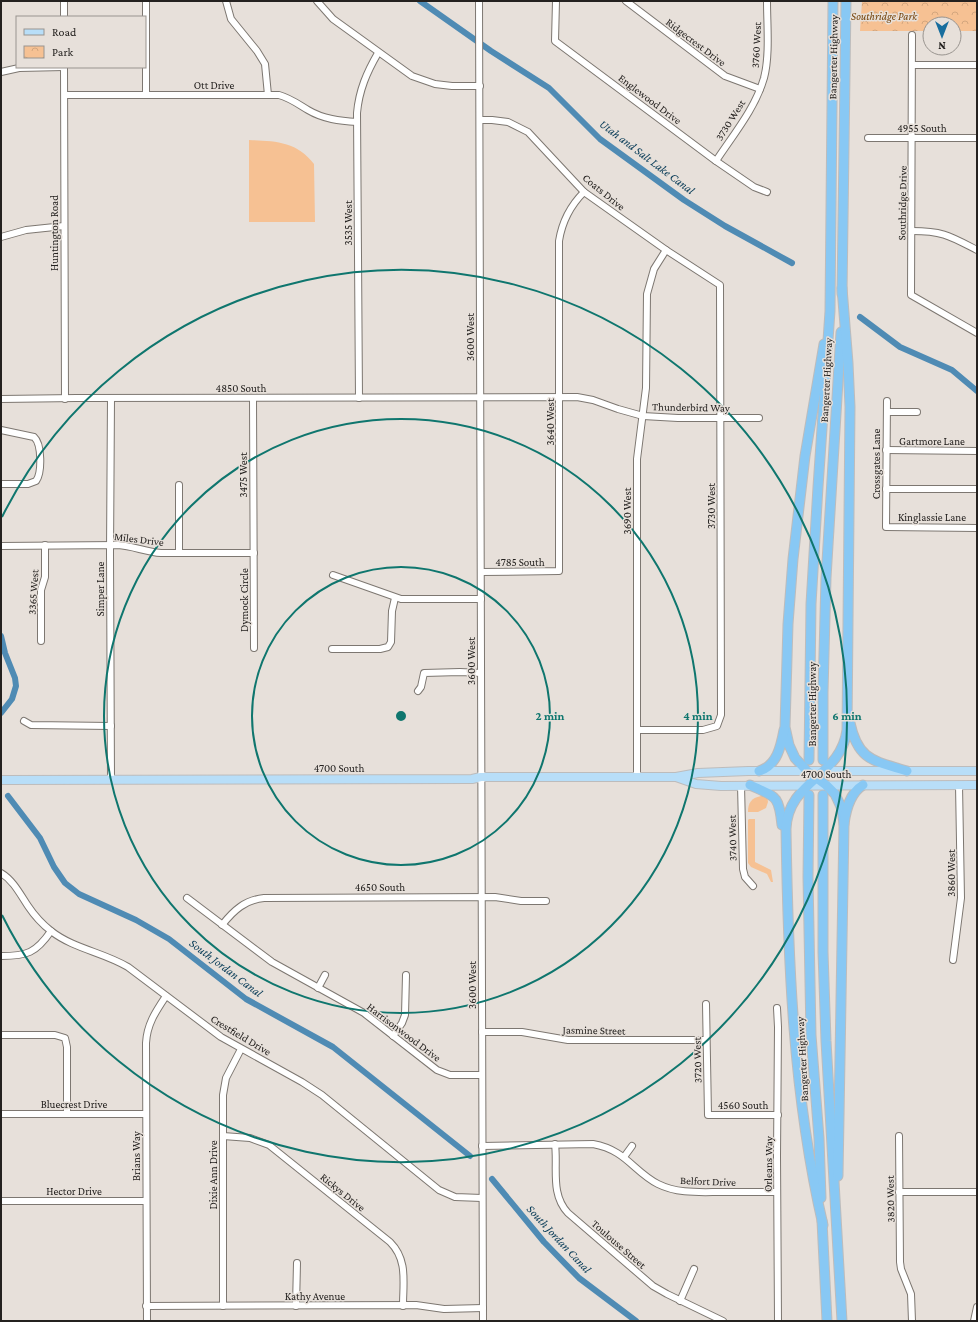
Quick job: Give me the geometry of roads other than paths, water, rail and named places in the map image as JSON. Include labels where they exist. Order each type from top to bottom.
[{"type":"highway","name":"Bangerter Highway","points":[[809,760],[811,604],[830,311],[832,1]]},
{"type":"highway","name":"Bangerter Highway","points":[[823,760],[823,685],[826,591],[838,403],[842,288],[846,1]]},
{"type":"highway","points":[[823,1225],[810,1164],[794,1037],[789,954],[786,824],[788,812],[797,796],[836,758],[843,747],[846,736],[848,710],[850,407],[842,288]]},
{"type":"highway","points":[[759,771],[767,768],[774,761],[781,744],[785,720],[788,624],[793,559],[811,416],[830,311]]},
{"type":"highway","points":[[848,710],[857,746],[863,753],[871,759],[907,771]]},
{"type":"highway","points":[[785,720],[787,739],[792,752],[798,762],[807,771],[826,785],[835,794],[840,804],[844,824]]},
{"type":"highway","points":[[745,785],[772,795],[779,804],[786,846]]},
{"type":"highway","points":[[837,1217],[844,824],[847,808],[853,795],[863,785]]},
{"type":"highway","name":"Bangerter Highway","points":[[809,795],[808,877],[811,1035],[819,1138],[827,1321]]},
{"type":"highway","points":[[823,795],[823,944],[826,1041],[842,1321]]},
{"type":"main road","name":"4700 South","points":[[1,780],[472,779],[481,777],[676,777],[698,773],[759,771],[977,771]]},
{"type":"main road","name":"4700 South","points":[[676,777],[703,785],[977,785]]},
{"type":"street","points":[[64,1],[64,16]]},
{"type":"street","points":[[146,1],[146,95]]},
{"type":"street","points":[[226,1],[231,19],[258,51],[266,64],[268,95]]},
{"type":"street","points":[[317,1],[333,19],[378,53],[406,72],[423,81],[452,86],[480,86]]},
{"type":"street","name":"3600 West","points":[[479,1],[483,1321]]},
{"type":"street","name":"Englewood Drive","points":[[556,1],[555,40],[716,160],[754,187],[768,192]]},
{"type":"street","name":"Ridgecrest Drive","points":[[626,1],[725,76],[760,89]]},
{"type":"street","name":"3760 West","points":[[760,89],[764,77],[766,62],[767,1]]},
{"type":"street","name":"Southridge Drive","points":[[912,35],[911,296],[977,333]]},
{"type":"street","name":"3535 West","points":[[359,398],[358,101],[369,69],[378,53]]},
{"type":"street","points":[[912,65],[977,65]]},
{"type":"street","points":[[1,72],[19,68]]},
{"type":"street","name":"Huntington Road","points":[[64,68],[65,399]]},
{"type":"street","name":"3730 West","points":[[716,160],[747,114],[760,89]]},
{"type":"street","name":"Ott Drive","points":[[64,95],[279,95],[287,97],[307,110],[328,119],[357,122]]},
{"type":"street","name":"Coats Drive","points":[[480,120],[508,122],[528,132],[584,192],[666,250],[720,285]]},
{"type":"street","name":"4955 South","points":[[868,138],[977,138]]},
{"type":"street","name":"3640 West","points":[[559,571],[559,241],[561,230],[569,210],[584,192]]},
{"type":"street","points":[[1,237],[26,230],[64,226]]},
{"type":"street","points":[[912,231],[945,234],[977,250]]},
{"type":"street","name":"3690 West","points":[[638,777],[637,459],[647,378],[647,294],[654,269],[666,250]]},
{"type":"street","name":"3730 West","points":[[638,730],[703,730],[717,726],[721,715],[720,285]]},
{"type":"street","name":"Thunderbird Way","points":[[480,398],[577,397],[592,400],[618,410],[643,416],[759,418]]},
{"type":"street","name":"Simper Lane","points":[[111,398],[110,545],[112,780]]},
{"type":"street","name":"3475 West","points":[[253,398],[254,553]]},
{"type":"street","name":"4850 South","points":[[1,399],[480,398]]},
{"type":"street","name":"Crossgates Lane","points":[[886,527],[887,401]]},
{"type":"street","points":[[887,412],[917,412]]},
{"type":"street","points":[[1,430],[30,435],[37,439],[39,447],[39,478],[36,482],[1,484]]},
{"type":"street","name":"Gartmore Lane","points":[[886,450],[977,451]]},
{"type":"street","points":[[179,485],[179,553]]},
{"type":"street","points":[[886,489],[977,489]]},
{"type":"street","name":"Kinglassie Lane","points":[[886,527],[977,528]]},
{"type":"street","name":"3365 West","points":[[41,641],[41,590],[45,577],[45,545]]},
{"type":"street","name":"Miles Drive","points":[[1,546],[110,545],[132,546],[153,553],[254,553]]},
{"type":"street","name":"Dymock Circle","points":[[254,553],[254,648]]},
{"type":"street","name":"4785 South","points":[[481,572],[559,571]]},
{"type":"street","points":[[332,575],[395,598],[408,600],[481,599]]},
{"type":"street","points":[[332,649],[380,649],[388,647],[391,642],[392,611],[395,598]]},
{"type":"street","points":[[418,691],[421,687],[424,673],[481,673]]},
{"type":"street","points":[[24,720],[32,725],[111,726]]},
{"type":"street","name":"3740 West","points":[[745,785],[743,870],[745,877],[753,886]]},
{"type":"street","name":"3860 West","points":[[953,960],[961,898],[959,785]]},
{"type":"street","name":"Crestfield Drive","points":[[1,873],[12,883],[34,914],[51,931],[73,945],[121,963],[134,971],[221,1037],[302,1082],[322,1095],[439,1190],[455,1197],[482,1198]]},
{"type":"street","name":"4650 South","points":[[222,925],[234,911],[243,904],[264,898],[503,897],[521,901],[546,901]]},
{"type":"street","name":"Harrisonwood Drive","points":[[187,898],[272,962],[364,1014],[441,1072],[456,1075],[482,1075]]},
{"type":"street","points":[[1,956],[18,956],[33,951],[40,946],[51,931]]},
{"type":"street","points":[[318,988],[325,975]]},
{"type":"street","points":[[393,1036],[402,1023],[405,1015],[406,975]]},
{"type":"street","name":"Brians Way","points":[[146,1321],[147,1034],[152,1017],[166,996]]},
{"type":"street","name":"3720 West","points":[[706,1004],[708,1115]]},
{"type":"street","name":"Orleans Way","points":[[777,1008],[778,1321]]},
{"type":"street","name":"Jasmine Street","points":[[482,1032],[522,1032],[568,1040],[706,1040]]},
{"type":"street","points":[[1,1035],[55,1034],[64,1038],[67,1047],[67,1114]]},
{"type":"street","name":"Dixie Ann Drive","points":[[223,1306],[223,1095],[224,1084],[228,1073],[241,1048]]},
{"type":"street","name":"Bluecrest Drive","points":[[1,1114],[146,1114]]},
{"type":"street","name":"4560 South","points":[[708,1115],[778,1115]]},
{"type":"street","name":"Rickys Drive","points":[[223,1136],[250,1138],[269,1145],[390,1242],[398,1252],[402,1264],[403,1306]]},
{"type":"street","name":"3820 West","points":[[899,1136],[900,1262],[901,1269],[911,1294],[912,1321]]},
{"type":"street","name":"Belfort Drive","points":[[482,1146],[541,1146],[555,1144],[599,1145],[624,1157],[653,1181],[678,1191],[777,1192]]},
{"type":"street","name":"Toulouse Street","points":[[555,1144],[557,1191],[559,1200],[565,1210],[641,1276],[660,1290],[723,1321]]},
{"type":"street","points":[[624,1157],[632,1146]]},
{"type":"street","points":[[899,1192],[977,1192]]},
{"type":"street","name":"Hector Drive","points":[[1,1201],[146,1201]]},
{"type":"street","points":[[296,1306],[297,1263]]},
{"type":"street","points":[[680,1301],[694,1269]]},
{"type":"street","name":"Kathy Avenue","points":[[146,1306],[423,1306],[444,1309],[483,1308]]},
{"type":"street","points":[[974,1321],[977,1307]]},
{"type":"waterway","name":"Utah and Salt Lake Canal","points":[[420,1],[491,51],[549,88],[600,139],[684,200],[725,226],[792,263]]},
{"type":"waterway","name":"Utah and Salt Lake Canal","points":[[860,317],[900,347],[952,370],[977,391]]},
{"type":"waterway","name":"South Jordan Canal","points":[[1,636],[5,653],[15,678],[16,686],[12,699],[1,713]]},
{"type":"waterway","name":"South Jordan Canal","points":[[8,796],[40,838],[54,867],[65,883],[79,894],[136,920],[169,939],[246,999],[333,1047],[470,1156]]},
{"type":"waterway","name":"South Jordan Canal","points":[[492,1179],[544,1242],[579,1278],[636,1321]]},
{"type":"park label","name":"Southridge Park","points":[[884,16]]}]
